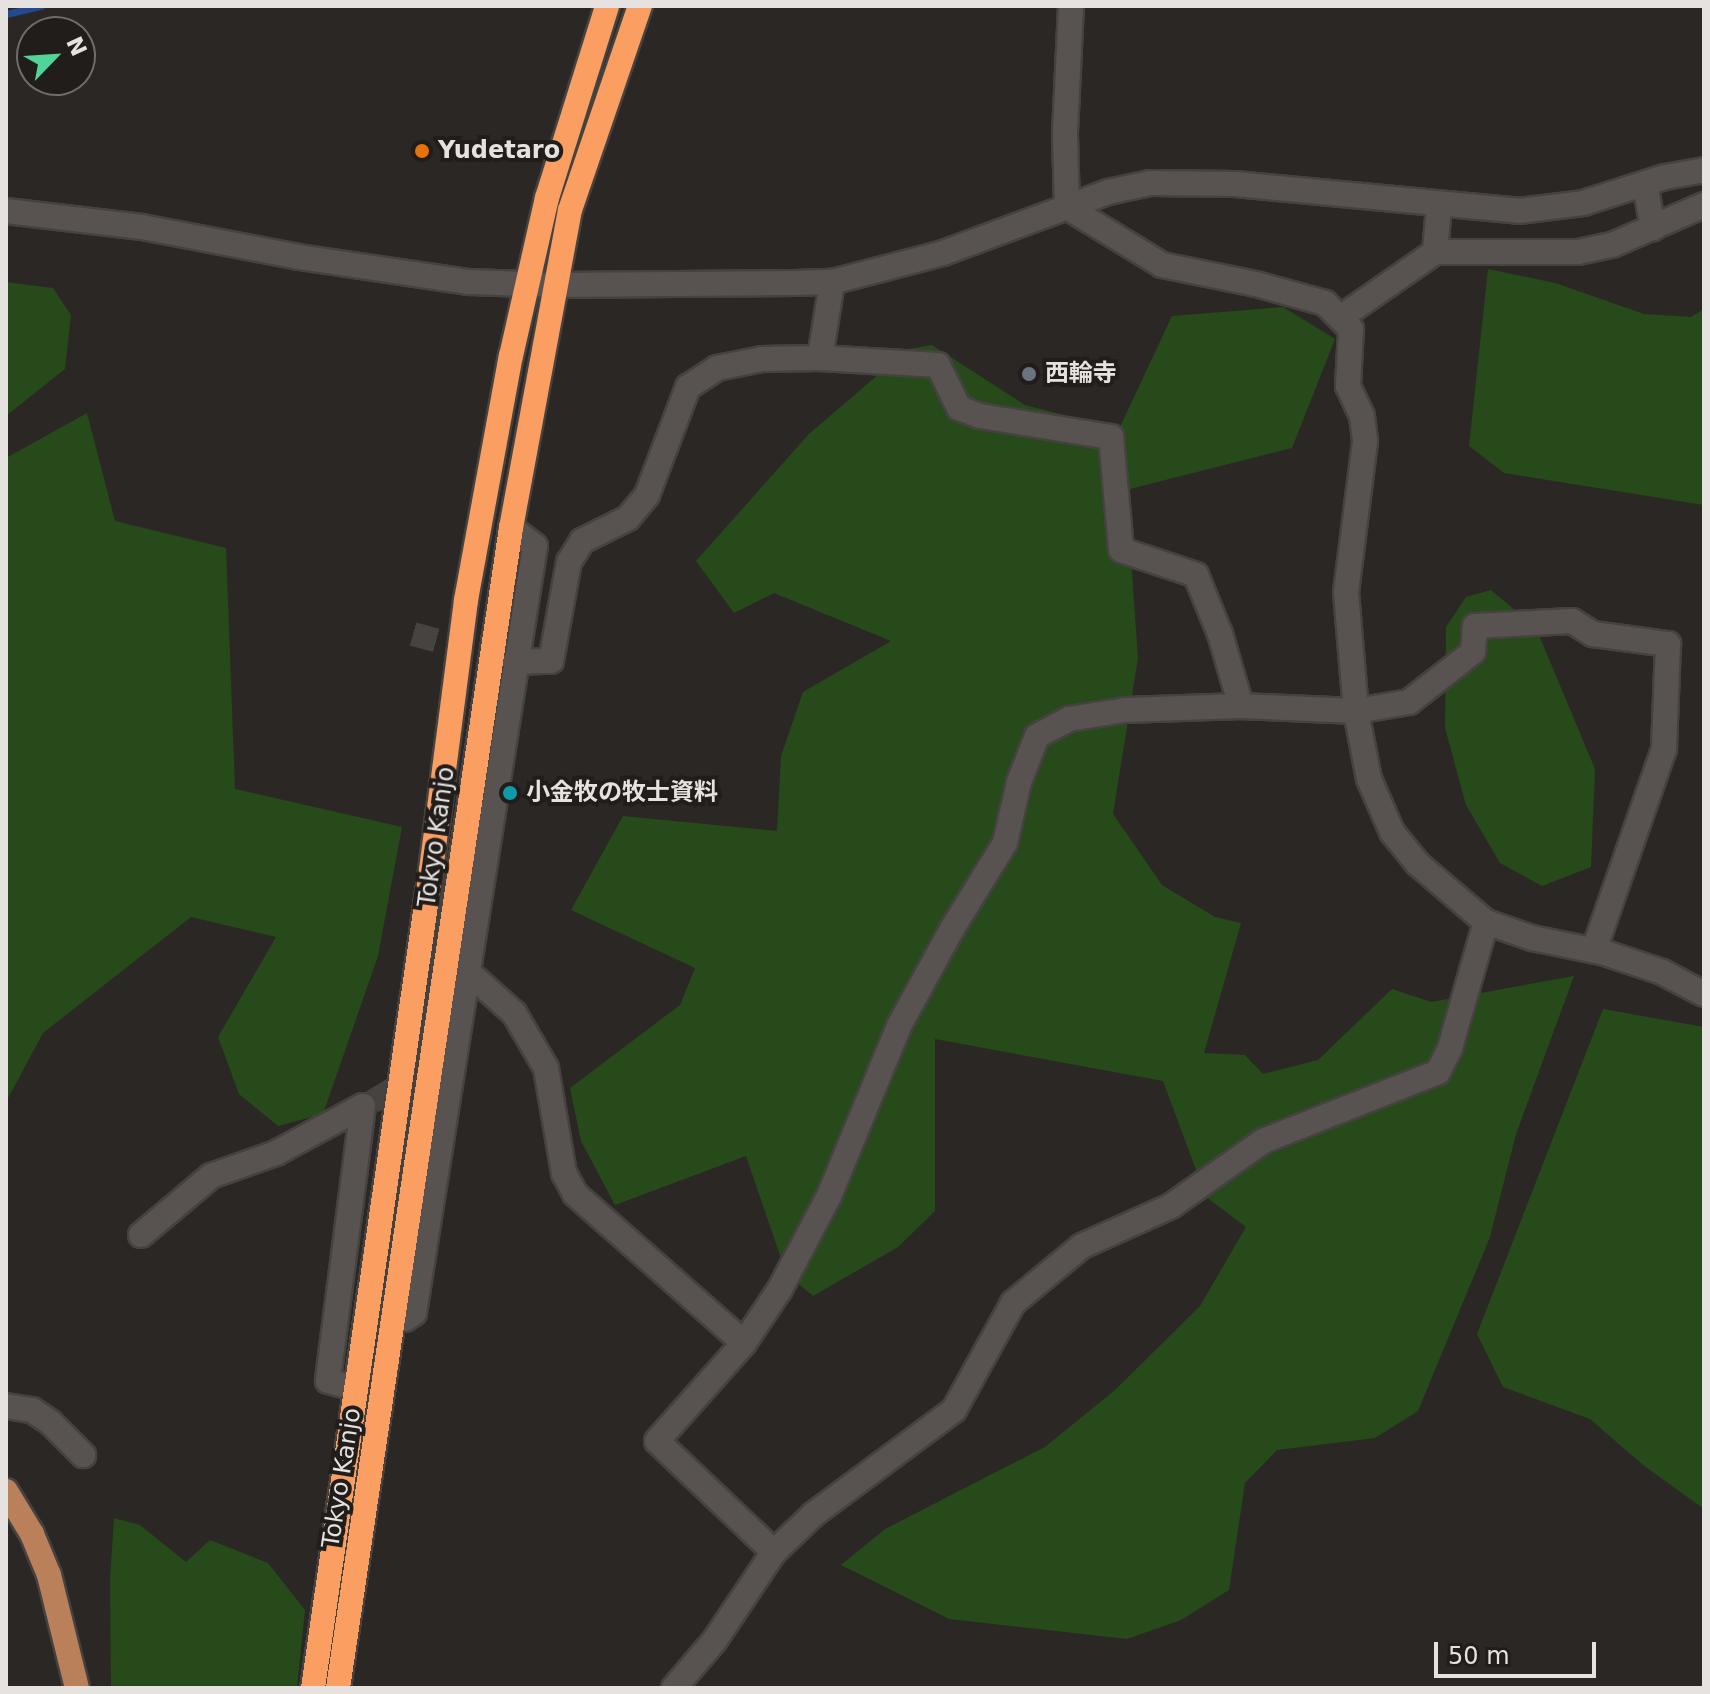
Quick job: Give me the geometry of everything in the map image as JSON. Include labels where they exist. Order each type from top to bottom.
[{"type":"highway","name":"Tokyo Kanjo","points":[[313,1688],[431,870],[466,600],[511,356],[547,198],[607,6]]},
{"type":"highway","name":"Tokyo Kanjo","points":[[338,1688],[511,528],[570,210],[640,6]]},
{"type":"highway","points":[[431,870],[461,875]]},
{"type":"highway","points":[[363,1333],[394,1328]]},
{"type":"main road","points":[[6,1491],[32,1534],[49,1575],[77,1688]]},
{"type":"street","points":[[1067,207],[1065,135],[1071,6]]},
{"type":"street","points":[[6,211],[142,227],[299,257],[469,282],[556,285],[832,282],[943,253],[1108,192],[1150,183],[1235,184],[1519,211],[1583,203],[1704,170]]},
{"type":"street","points":[[1645,184],[1653,228]]},
{"type":"street","points":[[1435,252],[1439,205]]},
{"type":"street","points":[[1340,318],[1435,252],[1578,252],[1612,245],[1704,205]]},
{"type":"street","points":[[1067,207],[1162,265],[1256,284],[1325,303],[1351,329],[1348,386],[1362,416],[1365,442],[1346,592],[1356,711],[1369,779],[1392,832],[1418,864],[1486,922],[1532,938],[1594,950],[1662,972],[1704,994]]},
{"type":"street","points":[[820,358],[832,282]]},
{"type":"street","points":[[515,662],[551,661],[569,562],[582,541],[628,518],[647,495],[688,387],[717,368],[762,359],[820,358],[938,365],[959,408],[980,416],[1111,437],[1121,550],[1196,575],[1220,634],[1241,706]]},
{"type":"street","points":[[394,1328],[414,1313],[452,1053],[470,974],[535,546],[511,528]]},
{"type":"street","points":[[774,1552],[657,1441],[744,1343],[769,1309],[829,1196],[900,1024],[952,929],[1005,843],[1019,782],[1037,736],[1069,719],[1125,710],[1241,706],[1356,711],[1409,702],[1473,652],[1475,626],[1572,621],[1593,634],[1668,644],[1664,749],[1594,950]]},
{"type":"street","points":[[674,1688],[715,1640],[774,1552],[814,1514],[954,1410],[1013,1303],[1082,1246],[1171,1206],[1263,1141],[1438,1072],[1450,1048],[1486,922]]},
{"type":"street","points":[[470,974],[514,1013],[540,1054],[546,1068],[564,1173],[575,1194],[744,1343]]},
{"type":"street","points":[[141,1235],[211,1176],[276,1153],[368,1104],[328,1371],[328,1381],[354,1388]]},
{"type":"street","points":[[6,1406],[32,1410],[50,1422],[83,1455]]},
{"type":"green space","points":[[1488,269],[1555,283],[1644,314],[1691,317],[1704,309],[1704,505],[1504,473],[1469,446]]},
{"type":"green space","points":[[6,282],[53,288],[71,315],[65,369],[6,416]]},
{"type":"green space","points":[[1283,307],[1335,339],[1292,448],[1126,490],[1138,658],[1113,814],[1162,885],[1215,917],[1241,923],[1204,1053],[1245,1055],[1263,1074],[1318,1060],[1392,989],[1431,1002],[1574,976],[1516,1134],[1490,1237],[1418,1411],[1375,1438],[1277,1450],[1245,1483],[1229,1590],[1181,1620],[1127,1639],[949,1619],[841,1565],[885,1529],[1045,1447],[1115,1390],[1200,1306],[1246,1227],[1206,1197],[1163,1081],[935,1039],[935,1211],[898,1247],[813,1296],[786,1273],[746,1156],[615,1205],[581,1141],[570,1088],[680,1005],[695,968],[571,910],[623,816],[777,831],[781,756],[803,692],[891,641],[774,593],[734,613],[696,561],[809,434],[908,349],[932,345],[1025,405],[1119,429],[1172,316]]},
{"type":"green space","points":[[87,413],[115,521],[226,548],[235,789],[402,827],[378,956],[323,1114],[278,1126],[239,1094],[218,1037],[276,937],[191,917],[43,1033],[6,1102],[6,458]]},
{"type":"green space","points":[[1491,590],[1536,628],[1595,769],[1591,867],[1542,886],[1500,863],[1466,805],[1445,728],[1446,627],[1466,597]]},
{"type":"green space","points":[[1603,1009],[1704,1027],[1704,1509],[1643,1465],[1590,1419],[1503,1387],[1477,1334]]},
{"type":"green space","points":[[114,1518],[140,1525],[186,1562],[210,1540],[268,1563],[305,1610],[297,1688],[111,1688],[110,1580]]},
{"type":"waterway","points":[[6,14],[41,6]]},
{"type":"tunnel","points":[[413,634],[515,662]]},
{"type":"tunnel","points":[[372,1102],[446,1057]]},
{"type":"place","name":"Yudetaro","points":[[422,151]]},
{"type":"place","name":"西輪寺","points":[[1029,374]]},
{"type":"place","name":"小金牧の牧士資料","points":[[510,793]]}]
